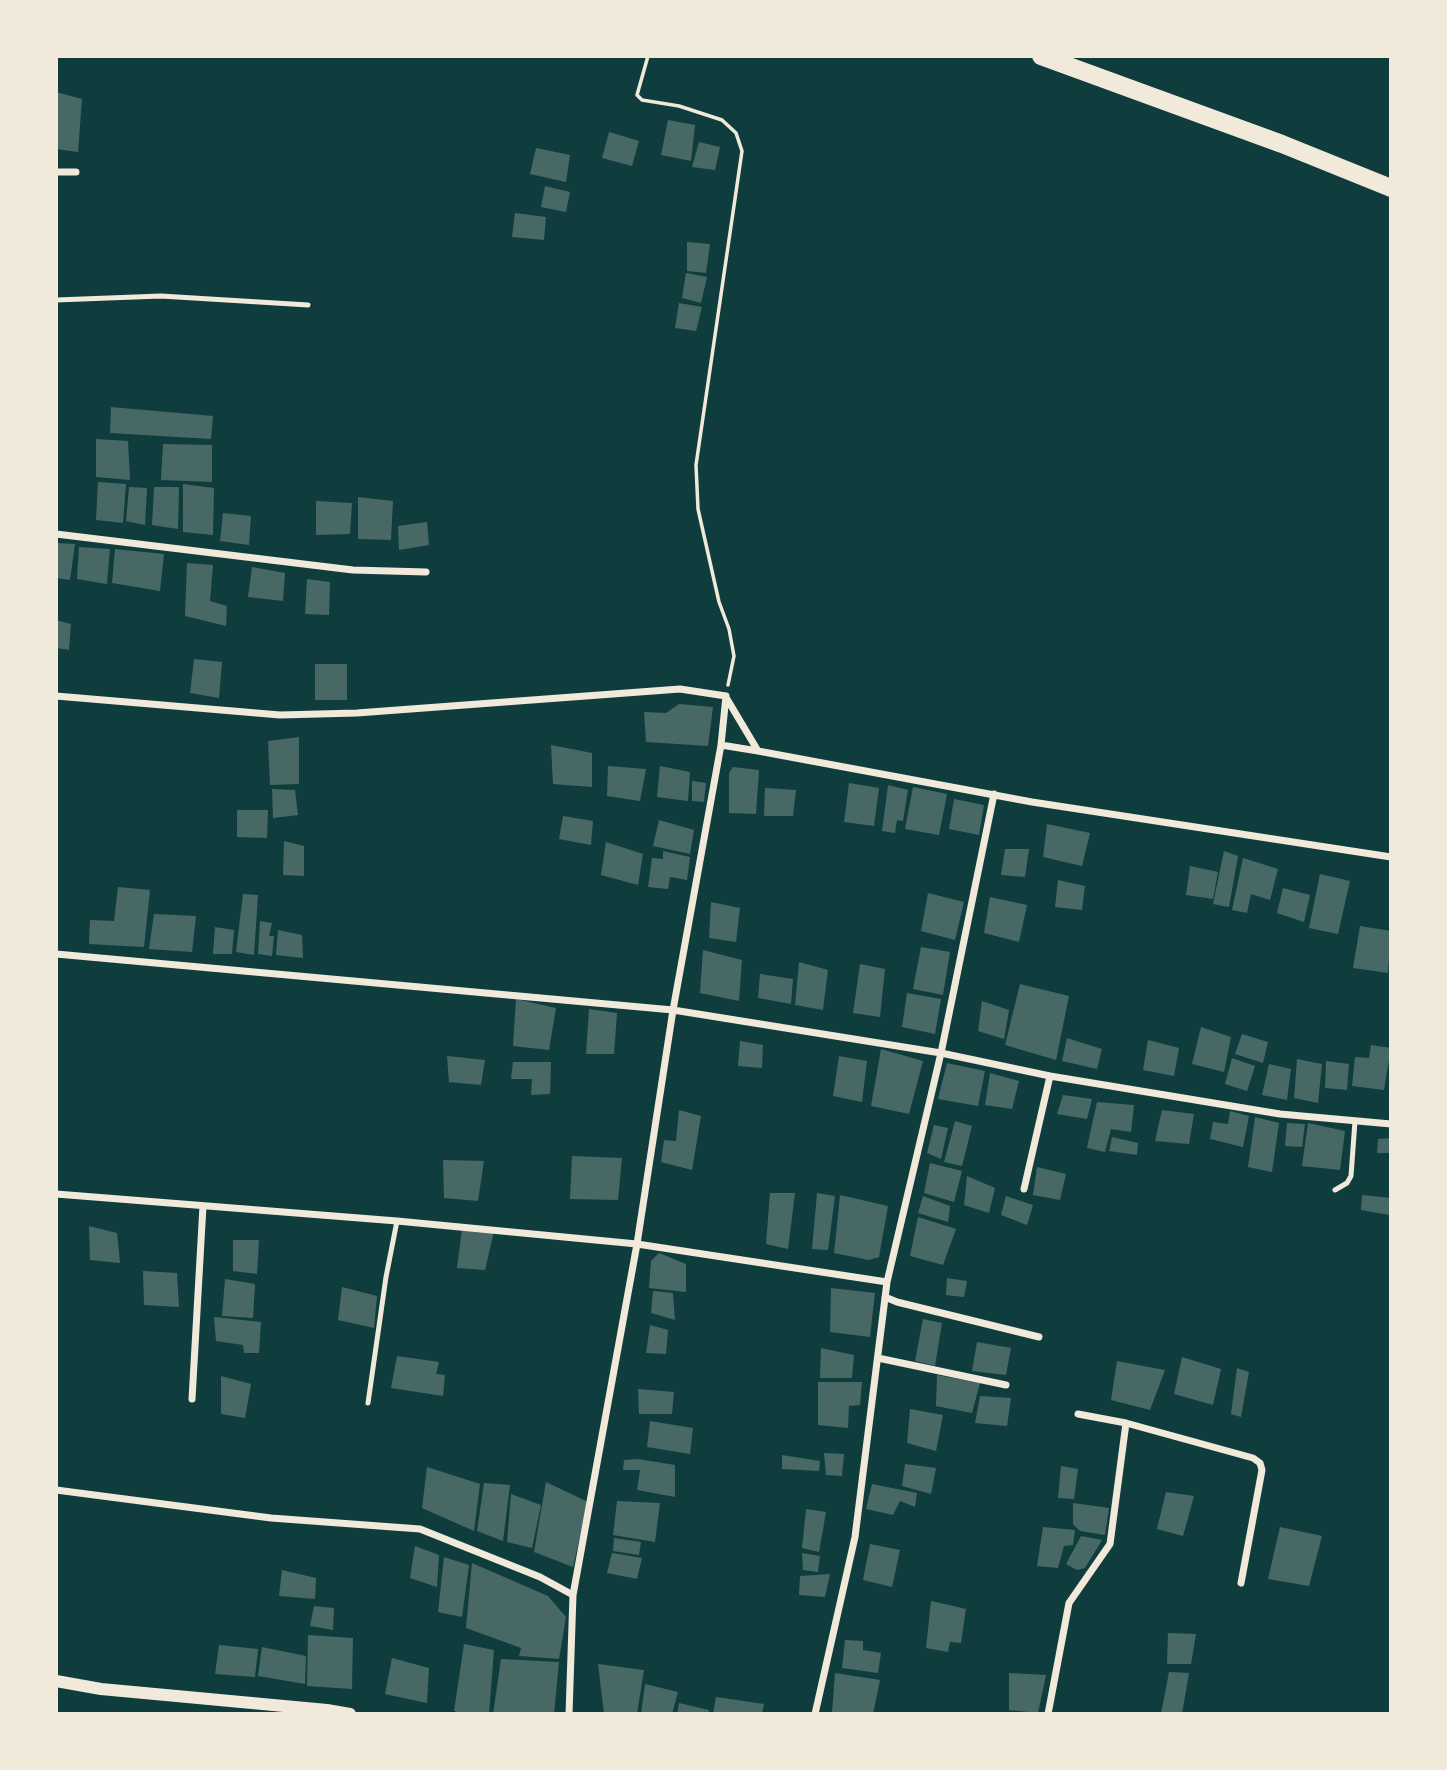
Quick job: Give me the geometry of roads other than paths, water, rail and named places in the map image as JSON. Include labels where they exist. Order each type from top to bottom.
[{"type":"highway","points":[[1041,56],[1282,144],[1391,188]]},
{"type":"street","points":[[56,172],[76,172]]},
{"type":"street","points":[[56,534],[354,570],[426,572]]},
{"type":"street","points":[[56,696],[280,715],[357,713],[680,689],[726,696]]},
{"type":"street","points":[[569,1714],[573,1595],[637,1244],[726,696]]},
{"type":"street","points":[[726,696],[758,751]]},
{"type":"street","points":[[720,745],[994,794],[1391,857]]},
{"type":"street","points":[[814,1714],[855,1537],[887,1282],[941,1053],[994,794]]},
{"type":"street","points":[[56,954],[673,1010],[941,1053],[1050,1076],[1280,1114],[1391,1124]]},
{"type":"street","points":[[1024,1189],[1050,1076]]},
{"type":"street","points":[[56,1194],[397,1221],[637,1244],[887,1282]]},
{"type":"street","points":[[192,1399],[203,1206]]},
{"type":"street","points":[[885,1297],[1039,1337]]},
{"type":"street","points":[[878,1358],[1006,1385]]},
{"type":"street","points":[[1077,1414],[1126,1423],[1252,1458],[1260,1463],[1262,1470],[1241,1583]]},
{"type":"street","points":[[1048,1714],[1069,1603],[1110,1544],[1126,1423]]},
{"type":"street","points":[[56,1490],[271,1518],[419,1529],[540,1577],[573,1595]]},
{"type":"street","points":[[56,1681],[101,1689],[313,1708],[350,1714]]},
{"type":"lane","points":[[56,300],[161,296],[309,305]]},
{"type":"lane","points":[[1335,1190],[1347,1183],[1351,1176],[1355,1121]]},
{"type":"lane","points":[[368,1403],[397,1221]]}]
